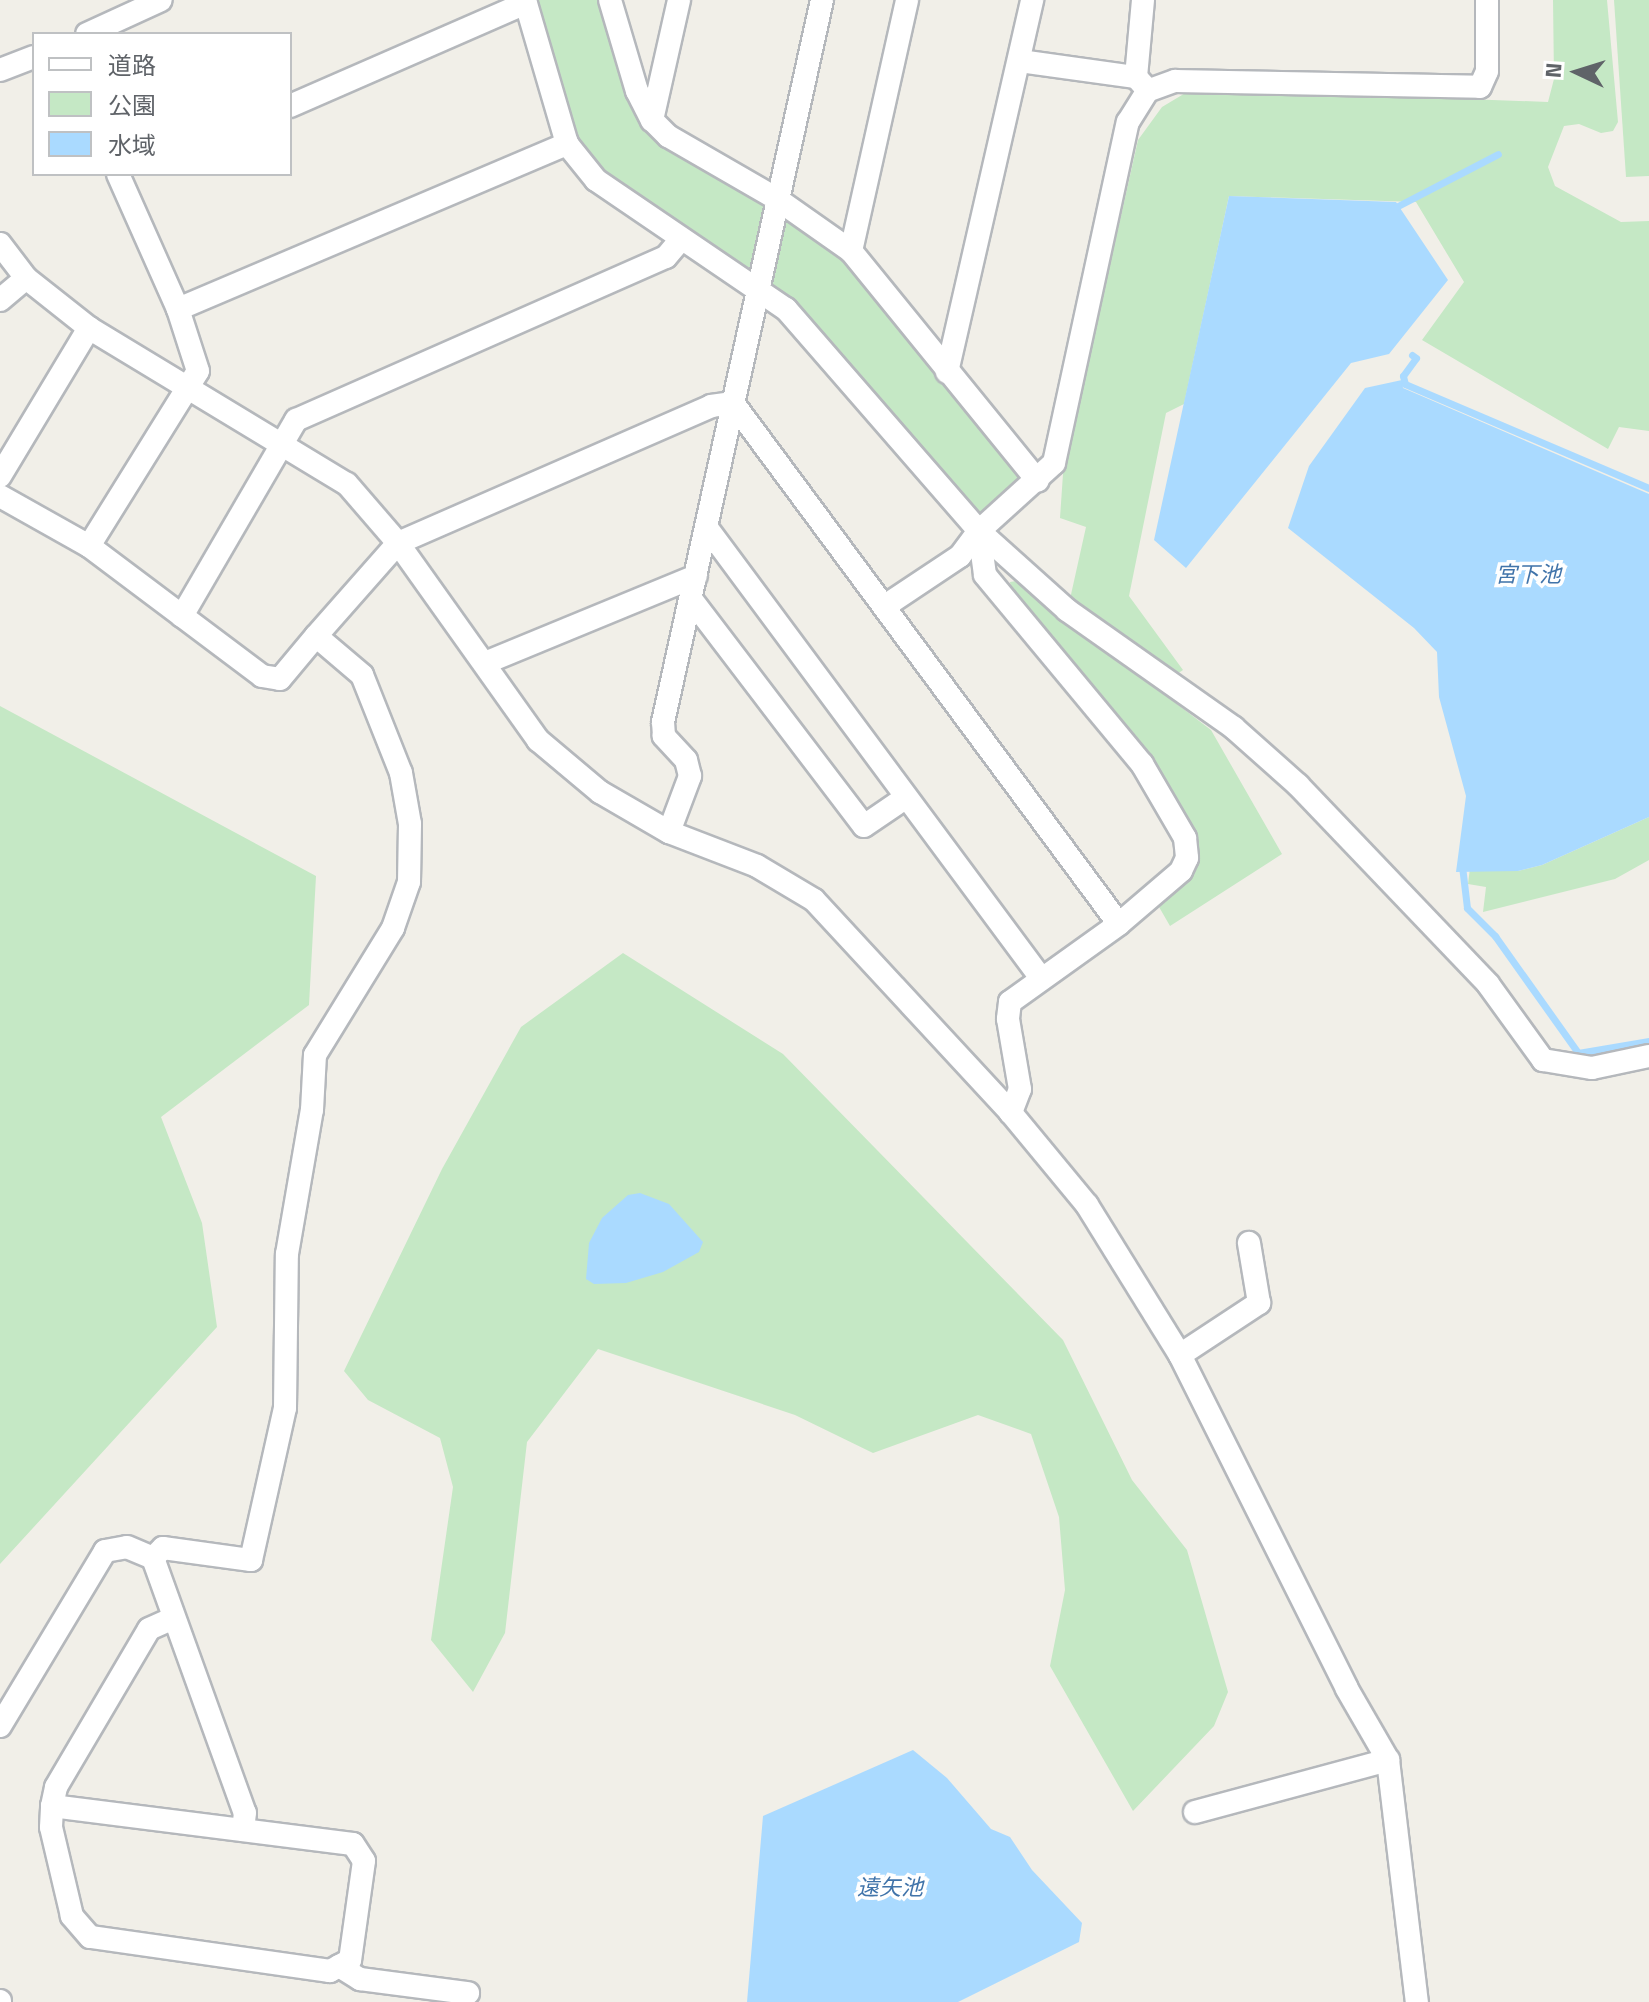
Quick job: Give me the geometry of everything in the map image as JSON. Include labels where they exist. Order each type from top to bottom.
[{"type":"street","points":[[91,32],[161,0]]},
{"type":"street","points":[[610,0],[637,91],[652,120],[668,136],[777,199],[851,251],[1038,481]]},
{"type":"street","points":[[652,120],[679,0]]},
{"type":"street","points":[[669,832],[690,776],[686,760],[664,736],[663,722],[822,0]]},
{"type":"street","points":[[851,251],[907,0]]},
{"type":"street","points":[[947,372],[1032,0]]},
{"type":"street","points":[[885,606],[960,556],[979,531],[1038,481],[1062,446],[1128,122],[1142,84],[1143,0]]},
{"type":"street","points":[[1020,61],[1142,84],[1175,81],[1480,87],[1487,71],[1487,0]]},
{"type":"street","points":[[292,105],[526,2],[567,144],[596,180],[758,294],[786,309],[979,531],[1067,610],[1234,728],[1298,785],[1488,984],[1543,1060],[1592,1068],[1649,1056]]},
{"type":"street","points":[[0,70],[32,58]]},
{"type":"street","points":[[178,309],[567,144]]},
{"type":"street","points":[[89,546],[198,371],[178,309],[124,176]]},
{"type":"street","points":[[182,616],[296,420],[666,257],[681,239]]},
{"type":"street","points":[[0,244],[26,278],[89,328],[347,484],[398,543],[538,740],[600,792],[669,832],[757,866],[814,900],[1011,1113],[1087,1205],[1180,1355],[1347,1689],[1388,1760],[1417,2002]]},
{"type":"street","points":[[0,300],[26,278]]},
{"type":"street","points":[[0,476],[89,328]]},
{"type":"street","points":[[0,496],[89,546],[262,676],[280,679],[398,543],[711,406],[733,403]]},
{"type":"street","points":[[733,403],[1119,924]]},
{"type":"street","points":[[707,528],[1041,978]]},
{"type":"street","points":[[979,531],[985,575],[1142,764],[1185,838],[1187,858],[1181,871],[1119,924],[1010,1002],[1008,1019],[1020,1089],[1011,1113]]},
{"type":"street","points":[[485,663],[696,576]]},
{"type":"street","points":[[691,599],[864,826],[905,798]]},
{"type":"street","points":[[153,1558],[163,1548],[251,1560],[285,1408],[287,1254],[312,1110],[315,1055],[393,928],[409,882],[410,824],[401,773],[362,675],[316,636]]},
{"type":"street","points":[[1180,1355],[1259,1303],[1249,1243]]},
{"type":"street","points":[[0,1726],[105,1551],[127,1547],[153,1558],[245,1813],[243,1830]]},
{"type":"street","points":[[52,1806],[353,1844],[364,1861],[350,1960],[330,1971],[90,1937],[72,1916],[51,1827],[52,1806],[56,1787],[149,1629],[174,1618]]},
{"type":"street","points":[[1195,1812],[1388,1760]]},
{"type":"street","points":[[339,1966],[360,1979],[468,1993]]},
{"type":"green space","points":[[533,0],[602,0],[630,94],[765,208],[754,267],[744,267],[603,176],[576,140]]},
{"type":"green space","points":[[1553,0],[1607,0],[1618,122],[1613,131],[1601,133],[1579,124],[1564,126],[1548,167],[1555,186],[1621,222],[1649,221],[1649,431],[1619,427],[1608,449],[1422,340],[1464,282],[1416,202],[1229,196],[1184,404],[1166,413],[1129,596],[1183,670],[1171,678],[1070,599],[1086,527],[1060,518],[1063,474],[1138,140],[1162,107],[1192,89],[1548,102],[1554,79]]},
{"type":"green space","points":[[1614,0],[1649,0],[1649,176],[1626,177]]},
{"type":"green space","points":[[794,216],[848,257],[1021,470],[1020,482],[984,514],[975,511],[774,294],[770,279],[784,221]]},
{"type":"green space","points":[[1016,581],[1211,730],[1282,854],[1170,926],[1155,900],[1191,871],[1149,761],[1011,588],[1010,582]]},
{"type":"green space","points":[[0,706],[316,876],[309,1005],[161,1117],[202,1223],[217,1327],[0,1564]]},
{"type":"green space","points":[[1649,817],[1649,860],[1615,879],[1483,912],[1486,887],[1468,884],[1470,868],[1518,871],[1542,865]]},
{"type":"green space","points":[[623,953],[783,1054],[1063,1340],[1132,1480],[1187,1550],[1228,1692],[1214,1726],[1133,1811],[1050,1666],[1065,1590],[1059,1517],[1031,1434],[978,1415],[873,1453],[795,1415],[598,1349],[527,1442],[505,1633],[473,1692],[431,1640],[453,1487],[440,1438],[368,1400],[344,1371],[442,1169],[521,1027]]},
{"type":"water","points":[[1229,196],[1396,202],[1448,280],[1389,354],[1351,363],[1186,568],[1154,540]]},
{"type":"water","name":"宮下池","points":[[1402,380],[1403,388],[1649,494],[1649,817],[1542,865],[1518,871],[1456,872],[1466,796],[1439,697],[1437,652],[1414,628],[1288,528],[1309,466],[1365,388]]},
{"type":"water","points":[[640,1193],[669,1204],[703,1242],[699,1252],[663,1272],[626,1283],[594,1284],[586,1279],[589,1243],[602,1218],[628,1195]]},
{"type":"water","name":"遠矢池","points":[[913,1750],[947,1778],[991,1829],[1010,1837],[1032,1870],[1082,1923],[1079,1942],[958,2002],[747,2002],[763,1816]]},
{"type":"waterway","points":[[1394,208],[1498,154]]},
{"type":"waterway","points":[[1412,355],[1416,358],[1403,376],[1405,384],[1649,488]]},
{"type":"waterway","points":[[1462,866],[1467,908],[1495,936],[1578,1053],[1649,1041]]}]
